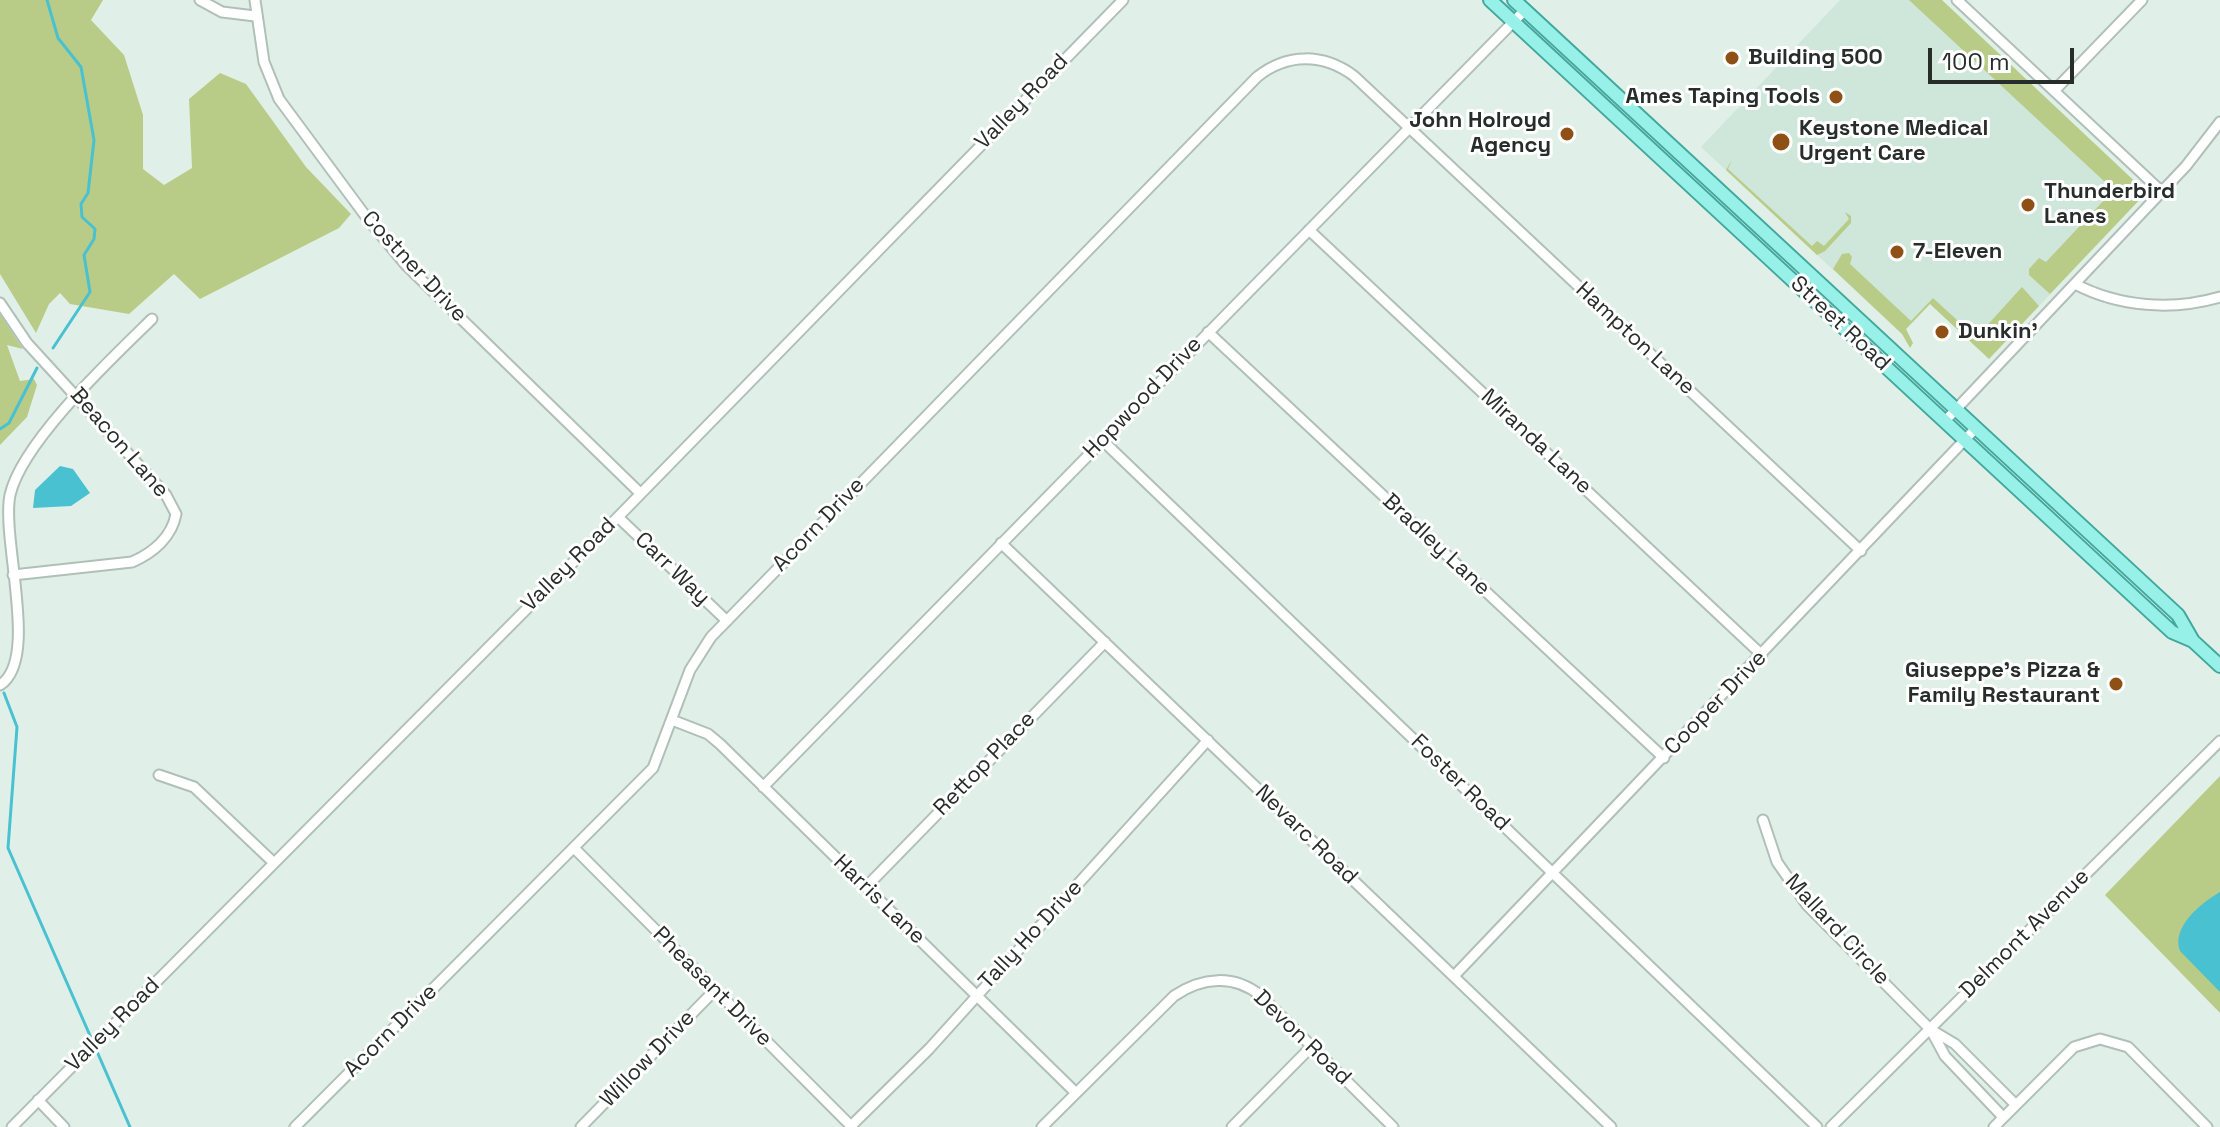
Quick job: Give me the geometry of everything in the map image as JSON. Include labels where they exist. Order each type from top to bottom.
[{"type":"main road","name":"Street Road","points":[[1490,0],[2172,632],[2193,641]]},
{"type":"main road","name":"Street Road","points":[[1514,0],[2178,615],[2193,641],[2220,666]]},
{"type":"street","points":[[200,0],[222,12],[255,16]]},
{"type":"street","name":"Costner Drive","points":[[255,0],[264,62],[279,99],[367,218],[406,265],[640,493]]},
{"type":"street","name":"Valley Road","points":[[12,1127],[618,517],[1123,0]]},
{"type":"street","points":[[1957,0],[2162,192]]},
{"type":"street","points":[[2054,91],[2142,0]]},
{"type":"street","name":"Hopwood Drive","points":[[763,787],[1525,10]]},
{"type":"street","name":"Acorn Drive","points":[[295,1127],[653,768],[697,656],[727,621],[1265,70],[1298,58],[1337,64],[1409,127]]},
{"type":"street","points":[[1945,421],[2162,192],[2220,122]]},
{"type":"street","name":"Hampton Lane","points":[[1409,127],[1861,551]]},
{"type":"street","name":"Miranda Lane","points":[[1309,230],[1762,655]]},
{"type":"street","points":[[2075,284],[2103,296],[2145,304],[2191,303],[2220,297]]},
{"type":"street","name":"Beacon Lane","points":[[0,303],[27,343],[166,495],[176,514],[166,538],[145,556],[132,562],[13,575]]},
{"type":"street","points":[[0,685],[15,668],[18,657],[8,512],[11,494],[24,465],[77,396],[152,319]]},
{"type":"street","name":"Bradley Lane","points":[[1208,332],[1664,758]]},
{"type":"street","name":"Cooper Drive","points":[[1454,976],[1976,428]]},
{"type":"street","name":"Foster Road","points":[[1102,440],[1817,1127]]},
{"type":"street","name":"Carr Way","points":[[618,517],[727,621]]},
{"type":"street","name":"Nevarc Road","points":[[1001,543],[1611,1127]]},
{"type":"street","name":"Rettop Place","points":[[866,887],[1105,642]]},
{"type":"street","name":"Harris Lane","points":[[672,720],[708,734],[1076,1093]]},
{"type":"street","name":"Tally Ho Drive","points":[[851,1126],[976,995],[1208,740]]},
{"type":"street","name":"Delmont Avenue","points":[[1831,1127],[2220,741]]},
{"type":"street","points":[[159,775],[189,783],[274,863]]},
{"type":"street","name":"Mallard Circle","points":[[1763,820],[1777,862],[1798,895],[1930,1029]]},
{"type":"street","name":"Pheasant Drive","points":[[574,848],[851,1126]]},
{"type":"street","name":"Devon Road","points":[[1042,1127],[1186,988],[1223,980],[1256,992],[1393,1127]]},
{"type":"street","name":"Willow Drive","points":[[581,1127],[715,990]]},
{"type":"street","points":[[1930,1029],[1955,1044],[2016,1105]]},
{"type":"street","points":[[1930,1029],[1945,1056],[2003,1117]]},
{"type":"street","points":[[1994,1127],[2074,1047],[2091,1040],[2110,1040],[2128,1047],[2207,1127]]},
{"type":"street","points":[[1232,1127],[1312,1046]]},
{"type":"street","points":[[38,1100],[64,1127]]},
{"type":"shaded area","points":[[1840,0],[1941,0],[2145,194],[1989,359],[1930,304],[1902,334],[1701,147]]},
{"type":"green space","points":[[0,0],[103,0],[91,20],[124,55],[143,115],[143,169],[164,185],[192,168],[189,99],[220,73],[246,84],[306,167],[351,214],[339,228],[200,299],[174,274],[129,314],[70,304],[60,293],[49,304],[36,333],[0,274]]},
{"type":"green space","points":[[1909,0],[1942,0],[2144,190],[2145,194],[2050,294],[2029,275],[2029,269],[2039,258],[2046,262],[2107,197],[2100,190],[2106,183]]},
{"type":"green space","points":[[1732,160],[1728,169],[1812,246],[1817,241],[1824,246],[1849,219],[1845,212],[1851,216],[1851,223],[1825,251],[1817,255],[1726,170]]},
{"type":"green space","points":[[1849,253],[1852,257],[1850,264],[1911,321],[1933,298],[1969,331],[1975,325],[1982,331],[2022,287],[2039,306],[1989,359],[1930,304],[1906,329],[1913,343],[1910,348],[1902,334],[1833,269],[1842,254]]},
{"type":"green space","points":[[0,314],[23,349],[7,345],[20,381],[34,379],[37,385],[27,417],[0,445]]},
{"type":"green space","points":[[2220,776],[2220,1013],[2105,895]]},
{"type":"water","points":[[60,466],[73,469],[90,493],[71,506],[33,508],[35,490]]},
{"type":"water","points":[[2220,892],[2220,992],[2180,951],[2178,942],[2190,917],[2204,902]]},
{"type":"waterway","points":[[47,0],[58,38],[81,67],[94,140],[88,193],[81,204],[82,217],[95,229],[94,239],[84,255],[90,292],[53,348]]},
{"type":"waterway","points":[[0,429],[9,423],[37,368]]},
{"type":"waterway","points":[[4,693],[17,727],[8,848],[130,1127]]},
{"type":"place","name":"Building 500","points":[[1732,58]]},
{"type":"place","name":"Ames Taping Tools","points":[[1836,97]]},
{"type":"place","name":"John Holroyd Agency","points":[[1567,134]]},
{"type":"place","name":"Keystone Medical Urgent Care","points":[[1781,142]]},
{"type":"place","name":"Thunderbird Lanes","points":[[2028,205]]},
{"type":"place","name":"7-Eleven","points":[[1897,252]]},
{"type":"place","name":"Dunkin'","points":[[1942,332]]},
{"type":"place","name":"Giuseppe's Pizza & Family Restaurant","points":[[2116,684]]}]
